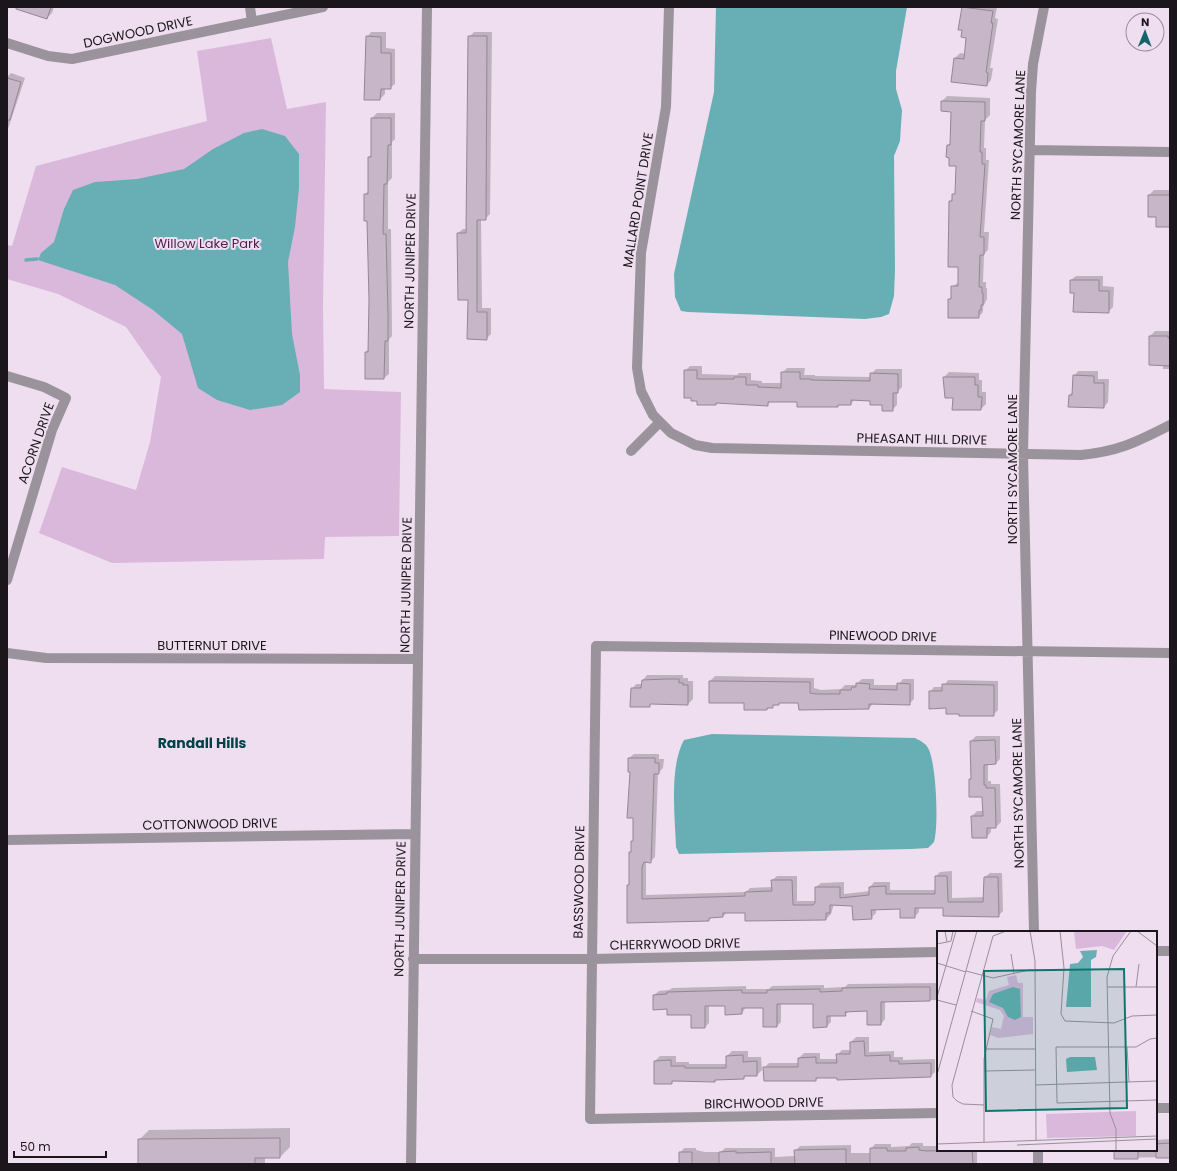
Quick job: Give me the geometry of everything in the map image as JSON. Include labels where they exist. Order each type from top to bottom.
[{"type":"street","points":[[250,7],[252,22]]},
{"type":"street","name":"DOGWOOD DRIVE","points":[[7,43],[48,56],[72,59],[323,7]]},
{"type":"street","name":"NORTH JUNIPER DRIVE","points":[[411,1164],[414,834],[418,659],[427,7]]},
{"type":"street","name":"MALLARD POINT DRIVE","points":[[669,7],[666,107],[641,253],[637,327],[637,368],[641,391],[646,403],[671,434]]},
{"type":"street","name":"NORTH SYCAMORE LANE","points":[[1034,931],[1023,454],[1033,64],[1044,7]]},
{"type":"street","points":[[1030,150],[1170,152]]},
{"type":"street","name":"ACORN DRIVE","points":[[7,376],[44,387],[66,398],[52,430],[7,580]]},
{"type":"street","points":[[631,451],[660,422]]},
{"type":"street","name":"PHEASANT HILL DRIVE","points":[[671,434],[694,445],[712,448],[1082,455],[1112,451],[1137,442],[1170,425]]},
{"type":"street","name":"PINEWOOD DRIVE","points":[[596,646],[1028,650],[1170,653]]},
{"type":"street","name":"BASSWOOD DRIVE","points":[[590,1119],[596,646]]},
{"type":"street","name":"BUTTERNUT DRIVE","points":[[7,653],[46,658],[418,659]]},
{"type":"street","name":"COTTONWOOD DRIVE","points":[[7,840],[414,834]]},
{"type":"street","points":[[1157,951],[1170,951]]},
{"type":"street","name":"CHERRYWOOD DRIVE","points":[[413,958],[591,959],[937,952]]},
{"type":"street","points":[[1157,1108],[1170,1108]]},
{"type":"street","name":"BIRCHWOOD DRIVE","points":[[590,1119],[937,1113]]},
{"type":"street","points":[[1038,1151],[1038,1164]]},
{"type":"green space","name":"Willow Lake Park","points":[[271,38],[287,109],[326,102],[323,305],[324,389],[401,392],[399,536],[325,537],[324,559],[112,563],[39,533],[62,467],[136,490],[150,442],[161,377],[126,327],[58,294],[7,279],[7,245],[12,246],[36,166],[207,121],[197,51]]},
{"type":"water","points":[[716,7],[907,7],[896,71],[896,89],[902,110],[900,141],[894,156],[895,269],[894,296],[889,314],[881,317],[865,319],[681,311],[675,297],[674,274],[714,92]]},
{"type":"water","points":[[262,129],[285,136],[299,154],[299,188],[295,227],[288,262],[292,334],[300,375],[300,392],[282,405],[250,410],[217,400],[198,388],[182,334],[153,310],[115,285],[38,260],[41,253],[54,242],[64,209],[73,190],[95,182],[137,179],[184,169],[213,149],[244,133]]},
{"type":"water","points":[[712,734],[915,738],[927,746],[933,768],[936,809],[936,834],[934,842],[928,848],[911,849],[679,854],[676,847],[674,792],[676,764],[679,751],[684,740]]},
{"type":"building","points":[[16,7],[51,7],[47,19],[16,9]]},
{"type":"building","points":[[962,7],[993,11],[991,23],[993,23],[986,72],[988,73],[987,86],[951,82],[954,58],[964,59],[966,38],[961,37],[962,30],[958,30]]},
{"type":"building","points":[[366,36],[381,37],[381,53],[391,53],[391,89],[381,89],[380,100],[364,100]]},
{"type":"building","points":[[468,36],[487,36],[486,220],[477,220],[477,312],[487,312],[487,340],[467,339],[468,300],[458,300],[457,233],[466,233]]},
{"type":"building","points":[[7,78],[21,82],[10,120],[7,120]]},
{"type":"building","points":[[941,101],[985,102],[985,121],[981,121],[980,152],[982,152],[982,164],[985,164],[980,237],[984,237],[984,255],[980,255],[979,287],[982,287],[983,305],[981,305],[981,310],[979,310],[979,318],[948,318],[948,299],[951,299],[951,286],[958,286],[958,267],[948,267],[949,201],[952,201],[952,194],[955,194],[956,166],[949,166],[949,158],[946,157],[947,145],[950,145],[951,112],[941,111]]},
{"type":"building","points":[[371,118],[391,118],[391,145],[388,145],[387,184],[384,184],[383,234],[386,234],[388,341],[385,341],[384,379],[365,379],[365,352],[368,352],[369,300],[367,221],[364,221],[364,194],[368,194],[368,157],[371,157]]},
{"type":"building","points":[[1148,195],[1170,195],[1170,227],[1156,227],[1156,217],[1148,217]]},
{"type":"building","points":[[1070,280],[1099,280],[1099,291],[1109,291],[1109,313],[1073,312],[1074,293],[1070,293]]},
{"type":"building","points":[[1149,336],[1168,336],[1168,338],[1170,338],[1170,366],[1149,365]]},
{"type":"building","points":[[684,370],[697,370],[697,379],[734,379],[734,377],[746,377],[746,385],[781,388],[781,372],[800,372],[800,379],[811,380],[870,381],[870,373],[898,374],[898,393],[893,393],[893,411],[882,411],[882,405],[870,405],[870,401],[851,400],[851,405],[838,405],[838,407],[797,407],[797,402],[768,402],[768,406],[716,403],[716,405],[697,405],[697,401],[691,401],[691,398],[684,398]]},
{"type":"building","points":[[1073,375],[1094,376],[1094,383],[1104,383],[1104,408],[1068,407],[1069,395],[1072,395]]},
{"type":"building","points":[[943,377],[975,377],[975,385],[978,385],[978,397],[982,397],[981,410],[952,410],[953,398],[945,398]]},
{"type":"building","points":[[679,679],[679,683],[688,685],[688,705],[650,704],[650,707],[630,707],[631,688],[641,688],[642,680]]},
{"type":"building","points":[[709,681],[810,682],[810,693],[816,694],[840,694],[840,690],[851,690],[852,687],[856,687],[856,683],[870,684],[869,689],[897,690],[897,683],[910,684],[910,705],[869,704],[869,709],[799,710],[798,703],[779,703],[779,705],[773,705],[773,708],[767,708],[767,710],[744,710],[744,703],[709,703]]},
{"type":"building","points":[[942,684],[994,685],[994,716],[959,716],[959,714],[946,714],[946,708],[929,709],[929,691],[942,691]]},
{"type":"building","points":[[995,740],[996,764],[984,765],[984,785],[986,785],[986,788],[995,788],[996,828],[987,828],[987,838],[972,838],[971,816],[983,816],[982,797],[969,797],[969,779],[971,779],[970,741]]},
{"type":"building","points":[[628,758],[655,758],[655,763],[659,763],[659,774],[654,774],[651,863],[644,862],[642,867],[642,899],[745,896],[745,892],[772,891],[771,880],[792,880],[793,905],[813,905],[815,903],[815,887],[840,887],[840,898],[869,895],[869,887],[886,886],[886,894],[935,894],[935,876],[947,876],[948,902],[983,902],[984,877],[998,877],[999,917],[943,916],[943,908],[915,908],[915,918],[900,918],[900,909],[871,910],[872,919],[853,920],[852,906],[830,905],[830,913],[826,913],[826,920],[745,921],[745,913],[723,913],[723,917],[709,918],[709,921],[627,923],[629,852],[631,852],[631,841],[633,841],[633,818],[627,818],[630,772],[628,772]]},
{"type":"building","points":[[930,987],[930,1001],[881,1002],[881,1025],[867,1025],[867,1011],[845,1012],[846,1016],[827,1016],[827,1027],[813,1028],[813,1004],[777,1004],[777,1027],[763,1027],[763,1008],[742,1008],[742,1014],[725,1015],[725,1006],[705,1006],[705,1028],[691,1028],[691,1015],[667,1015],[667,1009],[653,1010],[653,995],[667,994],[667,992],[742,990],[742,993],[767,993],[767,990],[820,989],[820,992],[842,991],[842,988]]},
{"type":"building","points":[[864,1041],[865,1056],[890,1055],[890,1061],[899,1061],[899,1064],[931,1063],[931,1077],[837,1080],[837,1078],[816,1078],[816,1081],[764,1081],[763,1067],[798,1067],[798,1058],[816,1057],[816,1063],[837,1063],[836,1054],[850,1054],[850,1042]]},
{"type":"building","points":[[743,1055],[743,1062],[757,1061],[757,1076],[744,1076],[744,1079],[715,1080],[715,1082],[672,1081],[672,1084],[654,1084],[654,1061],[671,1060],[671,1066],[685,1066],[685,1068],[726,1068],[726,1056]]},
{"type":"building","points":[[280,1138],[280,1158],[255,1158],[255,1164],[138,1164],[138,1139]]},
{"type":"building","points":[[1170,1143],[1170,1158],[1156,1158],[1157,1144]]},
{"type":"building","points":[[919,1147],[919,1150],[927,1151],[972,1151],[973,1164],[870,1164],[870,1148],[887,1148],[887,1151],[906,1151],[906,1148]]},
{"type":"building","points":[[846,1149],[846,1164],[795,1164],[794,1150]]},
{"type":"building","points":[[736,1151],[736,1153],[771,1152],[771,1164],[719,1164],[719,1152]]},
{"type":"building","points":[[1114,1151],[1138,1151],[1138,1159],[1114,1159]]},
{"type":"building","points":[[679,1152],[692,1152],[692,1164],[679,1164]]},
{"type":"waterway","points":[[26,260],[37,259]]},
{"type":"district","name":"Randall Hills","points":[[202,743]]}]
